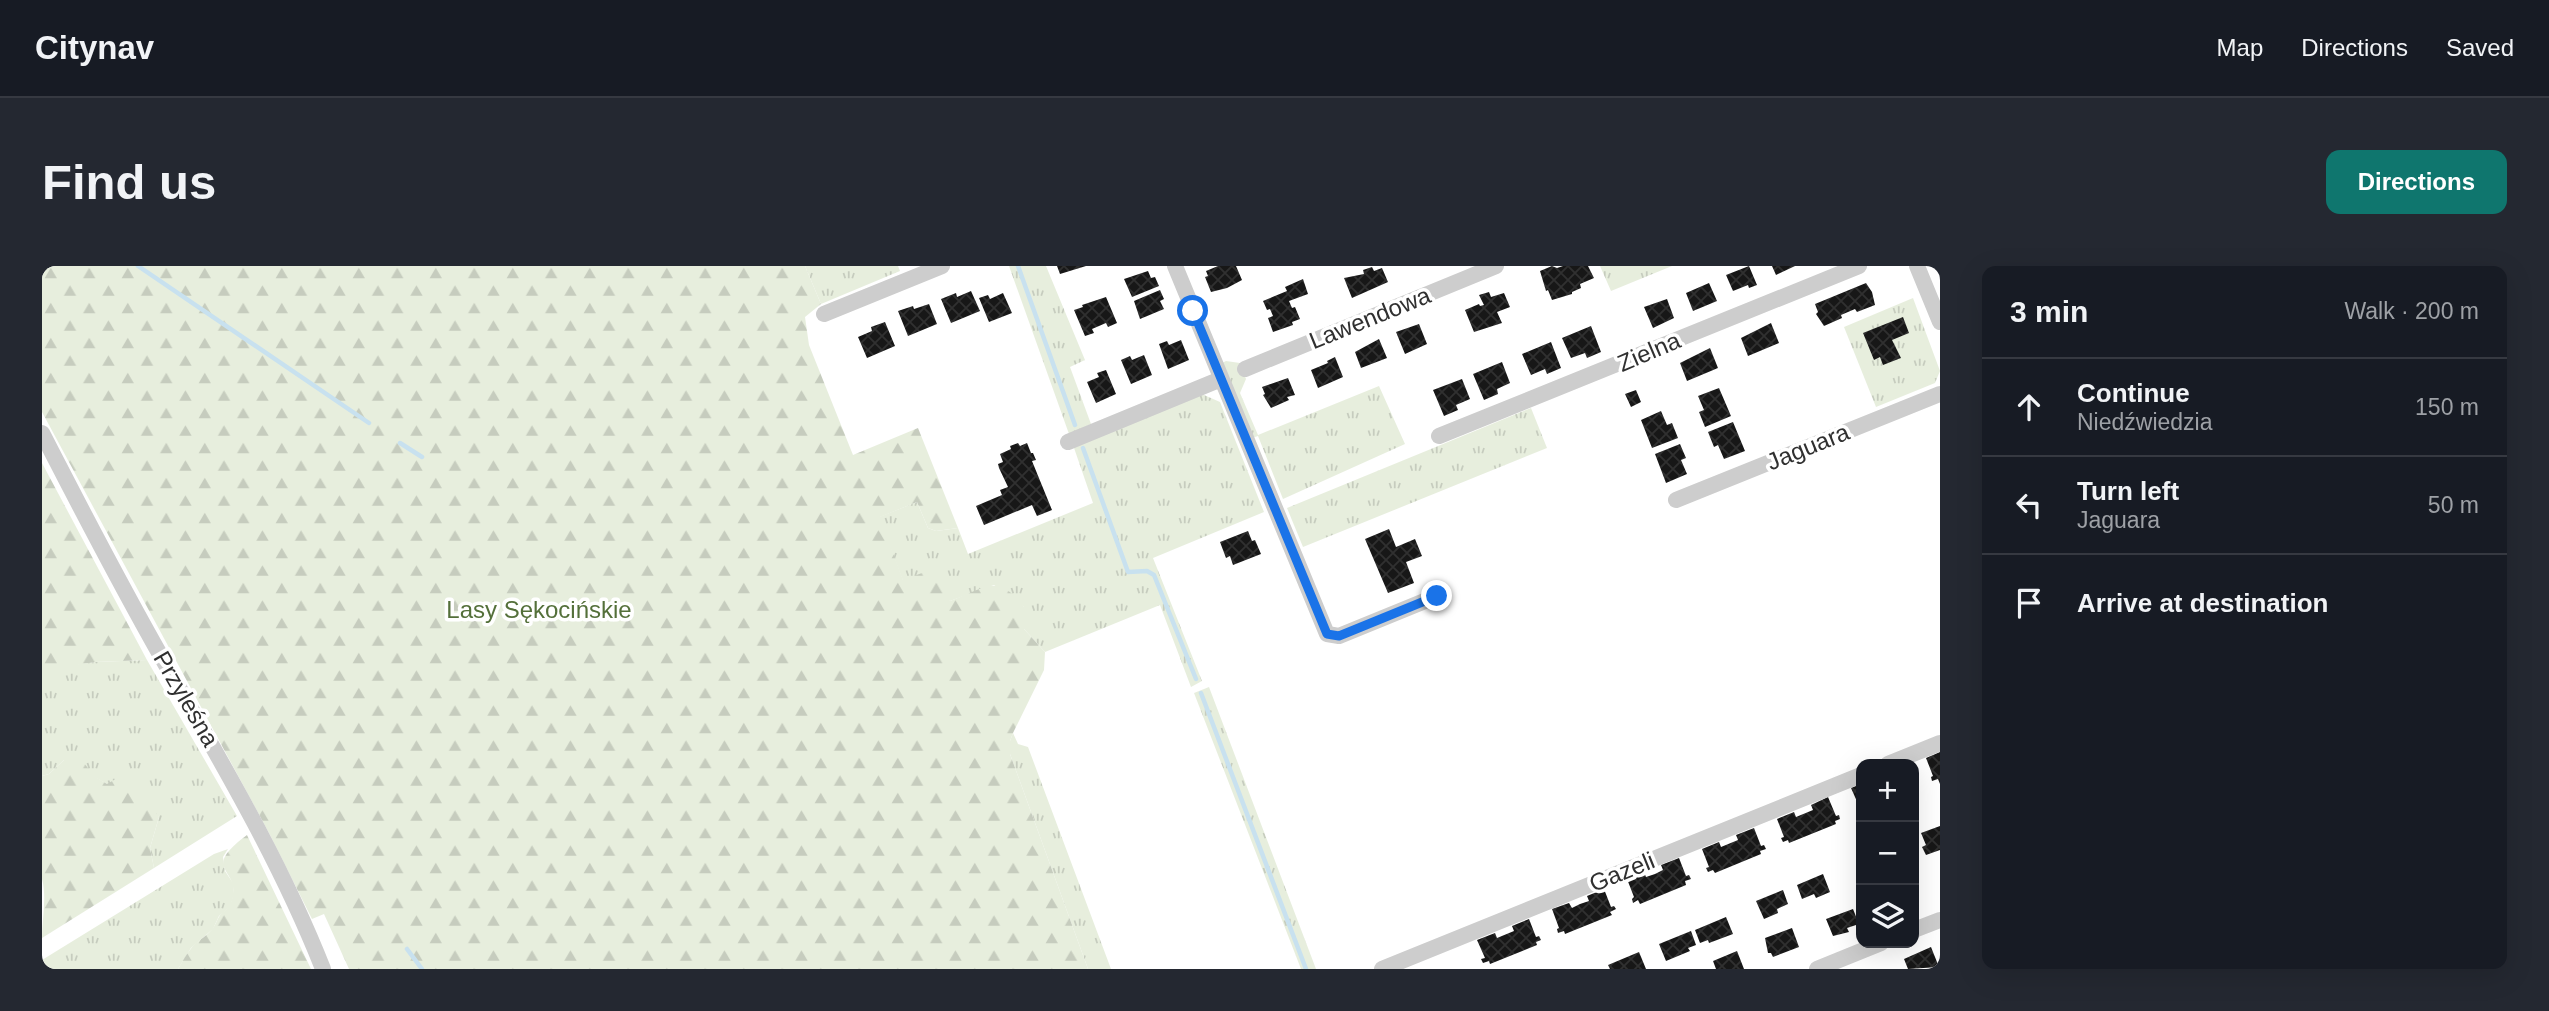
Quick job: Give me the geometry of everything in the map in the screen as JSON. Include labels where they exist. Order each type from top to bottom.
[{"type":"street","points":[[824,314],[942,266]]},
{"type":"street","points":[[1175,266],[1327,634],[1339,636],[1437,596]]},
{"type":"street","name":"Lawendowa","points":[[1245,369],[1496,266]]},
{"type":"street","name":"Zielna","points":[[1439,436],[1859,266]]},
{"type":"street","points":[[1917,266],[1940,322]]},
{"type":"street","points":[[1068,442],[1221,379]]},
{"type":"street","name":"Jaguara","points":[[1676,500],[1940,394]]},
{"type":"street","name":"Przyleśna","points":[[42,433],[110,565],[254,820],[304,921],[323,969]]},
{"type":"street","points":[[1900,759],[1940,743]]},
{"type":"street","name":"Gazeli","points":[[1382,969],[1856,777]]},
{"type":"street","points":[[1919,928],[1940,920]]},
{"type":"street","points":[[1817,969],[1869,948]]},
{"type":"green space","name":"Lasy Sękocińskie","points":[[42,266],[805,266],[821,304],[805,317],[809,345],[853,455],[918,428],[958,528],[936,531],[928,528],[917,502],[880,517],[903,580],[930,570],[950,601],[990,586],[1006,589],[1024,607],[1024,629],[1045,652],[1044,670],[1013,733],[1010,754],[1088,969],[349,969],[324,914],[312,919],[270,835],[42,412]]},
{"type":"green space","points":[[805,266],[898,266],[900,271],[821,304]]},
{"type":"green space","points":[[1009,266],[1046,266],[1085,360],[1070,367],[1091,424],[1069,434]]},
{"type":"green space","points":[[1600,266],[1672,266],[1611,291]]},
{"type":"green space","points":[[1913,298],[1940,371],[1935,383],[1876,407],[1844,327]]},
{"type":"green space","points":[[1226,361],[1240,363],[1246,379],[1240,393],[1258,435],[1379,386],[1405,444],[1283,499],[1258,436],[1252,438],[1220,364]]},
{"type":"green space","points":[[1197,395],[1220,402],[1264,512],[1153,558],[1202,681],[1191,687],[1160,605],[1045,652],[1024,629],[1024,607],[994,585],[950,601],[903,581],[879,517],[917,502],[928,528],[936,531],[958,528],[968,554],[1093,503],[1073,445]]},
{"type":"green space","points":[[1531,408],[1547,448],[1303,547],[1287,508]]},
{"type":"green space","points":[[42,463],[147,660],[95,662],[42,669]]},
{"type":"green space","points":[[147,660],[237,816],[154,868],[150,848],[159,817],[64,760],[49,774],[42,776],[42,669],[95,662]]},
{"type":"green space","points":[[1209,687],[1316,969],[1301,969],[1194,693]]},
{"type":"green space","points":[[1013,733],[1018,744],[1028,747],[1111,969],[1088,969],[1010,754]]},
{"type":"green space","points":[[81,759],[94,776],[107,784],[121,776],[131,781],[159,817],[150,848],[154,868],[42,938],[42,776],[49,774],[64,760]]},
{"type":"green space","points":[[247,835],[311,969],[178,969],[195,944],[211,931],[228,908],[233,891],[232,882],[223,863],[232,847]]},
{"type":"green space","points":[[228,849],[223,857],[225,871],[233,883],[234,894],[230,907],[219,916],[213,929],[191,948],[178,969],[42,969],[42,960],[214,854]]},
{"type":"building","points":[[1057,266],[1086,266],[1060,274]]},
{"type":"building","points":[[1218,266],[1236,266],[1242,280],[1211,292],[1205,277],[1208,276],[1206,271]]},
{"type":"building","points":[[1552,266],[1588,266],[1594,278],[1580,284],[1581,288],[1572,294],[1552,300],[1548,290],[1546,291],[1540,271]]},
{"type":"building","points":[[1749,266],[1757,285],[1749,288],[1748,285],[1733,291],[1726,275]]},
{"type":"building","points":[[1772,266],[1795,266],[1776,275]]},
{"type":"building","points":[[1372,267],[1374,271],[1382,268],[1388,282],[1352,298],[1344,278],[1364,274],[1363,270]]},
{"type":"building","points":[[1148,271],[1159,286],[1132,297],[1124,279]]},
{"type":"building","points":[[1303,279],[1308,294],[1289,301],[1300,319],[1292,322],[1293,325],[1273,332],[1268,318],[1273,316],[1263,301],[1287,291],[1285,287]]},
{"type":"building","points":[[1709,283],[1717,301],[1693,311],[1686,293]]},
{"type":"building","points":[[1866,283],[1872,292],[1875,305],[1857,312],[1855,309],[1824,326],[1816,314],[1818,312],[1815,304]]},
{"type":"building","points":[[1160,290],[1164,299],[1160,301],[1164,309],[1140,319],[1134,301]]},
{"type":"building","points":[[971,291],[980,311],[951,323],[941,299],[956,293],[957,297]]},
{"type":"building","points":[[1489,292],[1491,297],[1504,293],[1510,307],[1497,312],[1502,323],[1474,332],[1465,310],[1479,304],[1484,305],[1479,295]]},
{"type":"building","points":[[1003,293],[1012,313],[989,322],[979,298],[988,295],[990,299]]},
{"type":"building","points":[[1106,297],[1117,323],[1108,327],[1106,323],[1092,329],[1094,333],[1085,336],[1074,310]]},
{"type":"building","points":[[1667,299],[1674,318],[1653,328],[1644,307]]},
{"type":"building","points":[[929,304],[937,324],[908,336],[898,311]]},
{"type":"building","points":[[1903,317],[1909,333],[1892,340],[1901,358],[1883,365],[1880,357],[1874,360],[1863,333]]},
{"type":"building","points":[[885,322],[895,346],[867,358],[858,337],[872,331],[871,327]]},
{"type":"building","points":[[1771,323],[1779,343],[1748,356],[1741,338]]},
{"type":"building","points":[[1419,324],[1427,344],[1405,354],[1396,332]]},
{"type":"building","points":[[1591,326],[1601,352],[1587,358],[1585,353],[1571,358],[1562,338]]},
{"type":"building","points":[[1379,339],[1387,358],[1361,368],[1355,352]]},
{"type":"building","points":[[1181,340],[1189,360],[1168,369],[1159,344],[1167,341],[1169,345]]},
{"type":"building","points":[[1551,342],[1561,368],[1547,374],[1545,369],[1531,375],[1522,354]]},
{"type":"building","points":[[1710,348],[1718,368],[1687,381],[1680,363]]},
{"type":"building","points":[[1144,355],[1152,375],[1131,384],[1121,360],[1130,356],[1132,360]]},
{"type":"building","points":[[1335,357],[1343,377],[1318,388],[1311,370]]},
{"type":"building","points":[[1502,362],[1510,383],[1497,389],[1498,394],[1484,400],[1473,374]]},
{"type":"building","points":[[1106,370],[1116,394],[1096,403],[1087,382],[1099,377],[1097,373]]},
{"type":"building","points":[[1288,378],[1295,395],[1271,408],[1263,395],[1265,394],[1262,387]]},
{"type":"building","points":[[1462,379],[1470,399],[1456,405],[1458,410],[1444,416],[1433,390]]},
{"type":"building","points":[[1719,388],[1731,416],[1705,427],[1699,412],[1704,410],[1698,396]]},
{"type":"building","points":[[1636,390],[1641,402],[1631,407],[1625,394]]},
{"type":"building","points":[[1661,411],[1667,425],[1672,423],[1678,438],[1652,448],[1641,420]]},
{"type":"building","points":[[1733,422],[1745,451],[1724,459],[1718,445],[1714,447],[1708,432]]},
{"type":"building","points":[[1018,443],[1020,446],[1027,443],[1033,453],[1036,460],[1032,461],[1052,510],[1037,516],[1032,505],[984,525],[976,506],[1002,495],[1000,490],[1008,487],[998,464],[1003,462],[1000,454]]},
{"type":"building","points":[[1680,444],[1686,458],[1681,460],[1687,474],[1666,483],[1655,454]]},
{"type":"building","points":[[1389,529],[1396,547],[1415,539],[1422,556],[1406,562],[1414,583],[1388,593],[1365,539]]},
{"type":"building","points":[[1248,531],[1261,554],[1233,565],[1230,556],[1226,558],[1220,542]]},
{"type":"building","points":[[1940,752],[1940,784],[1938,779],[1932,781],[1933,776],[1926,758]]},
{"type":"building","points":[[1856,786],[1856,799],[1851,788]]},
{"type":"building","points":[[1828,797],[1836,816],[1839,815],[1840,819],[1835,821],[1836,824],[1789,843],[1788,840],[1783,842],[1781,838],[1784,837],[1777,819],[1794,812],[1796,817],[1813,810],[1811,805]]},
{"type":"building","points":[[1940,826],[1940,850],[1926,855],[1922,847],[1926,845],[1921,833]]},
{"type":"building","points":[[1754,828],[1761,846],[1764,845],[1766,849],[1760,851],[1761,854],[1715,873],[1713,870],[1708,872],[1706,868],[1709,867],[1702,849],[1719,842],[1721,847],[1738,840],[1736,835]]},
{"type":"building","points":[[1679,858],[1686,876],[1689,875],[1691,879],[1685,881],[1686,885],[1640,904],[1638,900],[1633,903],[1634,897],[1627,879],[1644,872],[1646,877],[1655,874],[1663,870],[1661,865]]},
{"type":"building","points":[[1823,874],[1830,892],[1816,898],[1814,894],[1802,899],[1797,885]]},
{"type":"building","points":[[1604,889],[1611,907],[1616,909],[1610,912],[1612,915],[1565,934],[1564,931],[1558,933],[1559,928],[1552,909],[1569,903],[1572,908],[1589,901],[1587,896]]},
{"type":"building","points":[[1783,890],[1788,904],[1777,909],[1778,913],[1764,919],[1756,901]]},
{"type":"building","points":[[1853,909],[1856,925],[1847,928],[1849,932],[1833,936],[1826,919]]},
{"type":"building","points":[[1726,917],[1733,934],[1709,943],[1708,940],[1700,943],[1695,930]]},
{"type":"building","points":[[1529,919],[1536,937],[1539,936],[1541,940],[1536,942],[1537,945],[1490,964],[1489,961],[1483,963],[1481,959],[1485,958],[1477,940],[1495,933],[1497,938],[1514,931],[1512,926]]},
{"type":"building","points":[[1792,928],[1799,947],[1773,957],[1768,953],[1765,938]]},
{"type":"building","points":[[1691,931],[1696,945],[1688,948],[1690,951],[1666,961],[1659,944]]},
{"type":"building","points":[[1931,947],[1939,967],[1908,969],[1904,959]]},
{"type":"building","points":[[1737,951],[1744,969],[1716,969],[1713,961]]},
{"type":"building","points":[[1639,952],[1646,969],[1610,969],[1608,965]]},
{"type":"waterway","points":[[138,266],[369,423]]},
{"type":"waterway","points":[[1018,266],[1075,425]]},
{"type":"waterway","points":[[400,443],[422,457]]},
{"type":"waterway","points":[[1083,448],[1128,572],[1147,571],[1154,575],[1196,679]]},
{"type":"waterway","points":[[1201,693],[1306,969]]},
{"type":"waterway","points":[[407,949],[422,969]]},
{"type":"route","points":[[1193,311],[1327,634],[1339,636],[1437,596]]}]
